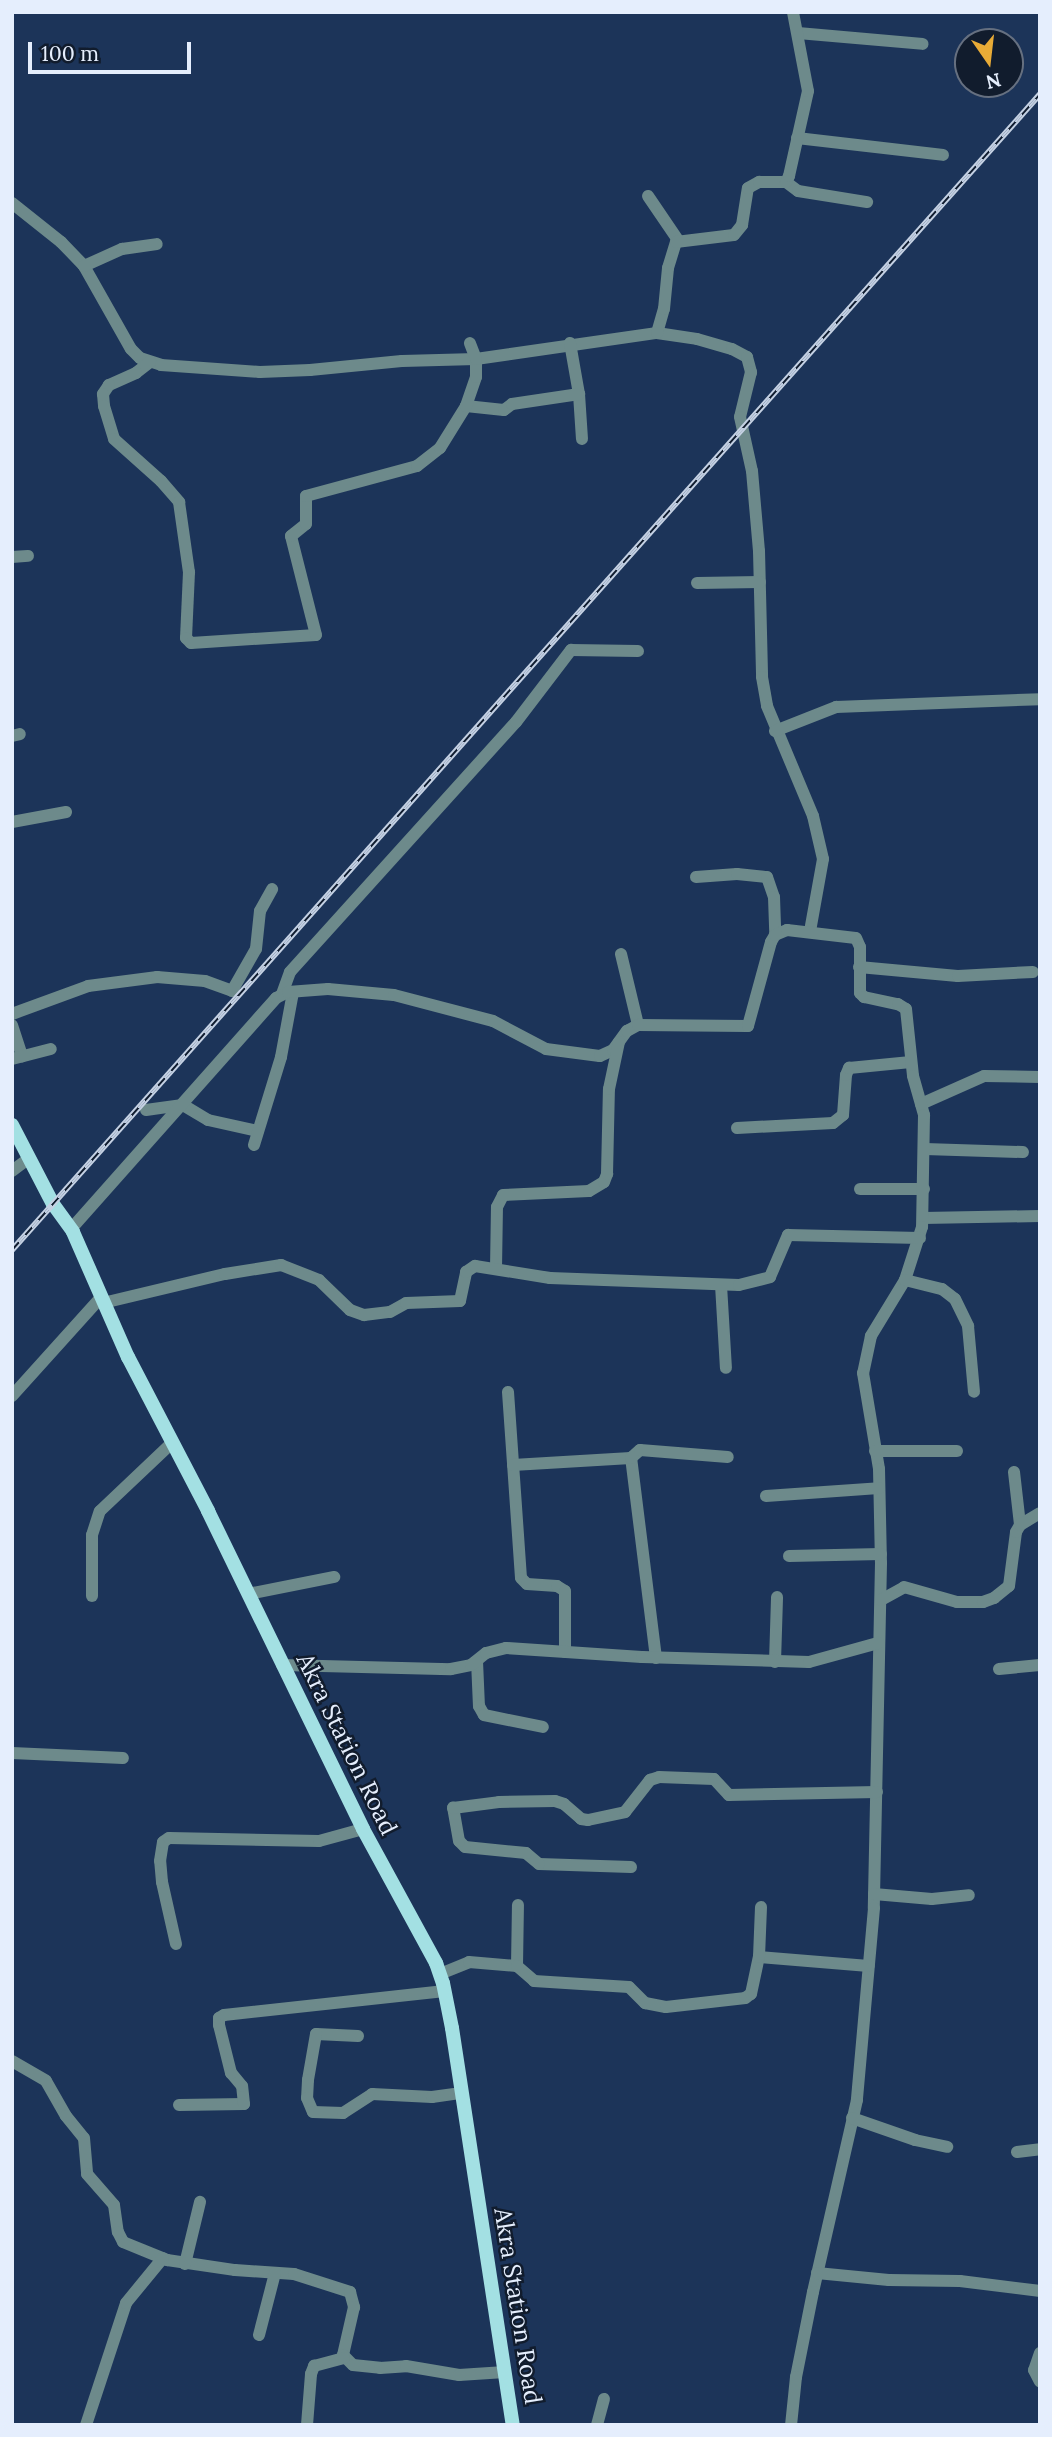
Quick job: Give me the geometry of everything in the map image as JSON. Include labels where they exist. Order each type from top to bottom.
[{"type":"main road","name":"Akra Station Road","points":[[12,1125],[28,1159],[71,1229],[102,1300],[363,1829],[440,1974],[481,2206],[513,2425]]},
{"type":"street","points":[[786,183],[808,91],[793,12]]},
{"type":"street","points":[[798,33],[923,44]]},
{"type":"street","points":[[797,138],[943,155]]},
{"type":"street","points":[[678,240],[726,238],[734,235],[742,225],[748,188],[759,181],[786,183],[798,191],[867,202]]},
{"type":"street","points":[[648,196],[678,240]]},
{"type":"street","points":[[12,203],[61,242],[84,266],[131,349],[150,362],[260,372],[476,359],[570,343],[657,333],[732,349],[750,363],[740,417],[752,471],[760,582],[762,677],[775,731],[813,816],[823,859],[810,931]]},
{"type":"street","points":[[657,333],[664,309],[668,268],[678,240]]},
{"type":"street","points":[[84,266],[122,250],[158,244]]},
{"type":"street","points":[[150,362],[136,373],[109,385],[103,394],[104,406],[114,439],[161,481],[179,502],[190,572],[187,638],[191,643],[316,635],[291,536],[306,524],[306,496],[417,466],[440,448],[466,406],[476,377],[476,359],[470,343]]},
{"type":"street","points":[[570,343],[579,394],[582,439]]},
{"type":"street","points":[[466,406],[504,411],[512,404],[579,394]]},
{"type":"street","points":[[12,557],[28,556]]},
{"type":"street","points":[[697,583],[760,582]]},
{"type":"street","points":[[254,1145],[281,1057],[290,972],[516,722],[571,650],[638,652]]},
{"type":"street","points":[[775,731],[836,708],[1040,699]]},
{"type":"street","points":[[12,822],[66,812]]},
{"type":"street","points":[[71,1229],[287,993],[328,989],[394,995],[493,1021],[546,1049],[600,1056],[619,1042],[627,1031],[638,1025],[748,1026],[775,935],[774,897],[767,877],[737,874],[696,877]]},
{"type":"street","points":[[12,1014],[88,986],[157,977],[205,981],[232,991],[256,949],[260,911],[272,889]]},
{"type":"street","points":[[775,935],[787,930],[856,938],[860,947],[858,986],[864,997],[898,1004],[906,1010],[911,1062],[921,1104],[925,1149],[920,1238],[905,1280],[871,1336],[864,1357],[863,1373],[879,1488],[881,1554],[874,1894],[852,2118],[796,2377],[791,2425]]},
{"type":"street","points":[[621,954],[638,1025]]},
{"type":"street","points":[[859,967],[958,976],[1033,972]]},
{"type":"street","points":[[12,1025],[17,1058],[51,1049]]},
{"type":"street","points":[[496,1269],[497,1207],[502,1195],[589,1191],[604,1182],[607,1174],[609,1089],[619,1042]]},
{"type":"street","points":[[737,1128],[833,1123],[844,1115],[846,1075],[849,1068],[911,1062]]},
{"type":"street","points":[[921,1104],[984,1076],[1040,1077]]},
{"type":"street","points":[[146,1110],[183,1105],[208,1120],[258,1131]]},
{"type":"street","points":[[925,1149],[1023,1152]]},
{"type":"street","points":[[12,1171],[28,1159]]},
{"type":"street","points":[[860,1189],[924,1189]]},
{"type":"street","points":[[923,1218],[1040,1216]]},
{"type":"street","points":[[12,1396],[102,1300],[225,1274],[281,1265],[294,1268],[326,1285],[357,1314],[385,1314],[406,1303],[460,1301],[469,1267],[550,1278],[739,1286],[770,1277],[788,1234],[920,1238]]},
{"type":"street","points":[[905,1280],[942,1289],[955,1299],[968,1326],[974,1392]]},
{"type":"street","points":[[721,1285],[726,1368]]},
{"type":"street","points":[[508,1392],[521,1577],[527,1584],[557,1586],[565,1591],[565,1652]]},
{"type":"street","points":[[92,1596],[92,1535],[100,1511],[173,1443]]},
{"type":"street","points":[[513,1465],[631,1458],[640,1451],[728,1457]]},
{"type":"street","points":[[874,1451],[957,1451]]},
{"type":"street","points":[[631,1458],[656,1658]]},
{"type":"street","points":[[881,1600],[904,1587],[957,1602],[983,1602],[995,1598],[1009,1586],[1020,1525],[1014,1472]]},
{"type":"street","points":[[766,1496],[844,1493],[879,1488]]},
{"type":"street","points":[[1020,1525],[1040,1513]]},
{"type":"street","points":[[789,1556],[881,1554]]},
{"type":"street","points":[[248,1594],[334,1577]]},
{"type":"street","points":[[775,1662],[777,1597]]},
{"type":"street","points":[[282,1665],[451,1669],[477,1661],[496,1648],[656,1658],[809,1662],[878,1643]]},
{"type":"street","points":[[477,1661],[479,1706],[484,1715],[543,1727]]},
{"type":"street","points":[[999,1669],[1040,1665]]},
{"type":"street","points":[[12,1754],[123,1758]]},
{"type":"street","points":[[631,1867],[539,1864],[526,1853],[465,1847],[458,1841],[453,1808],[499,1802],[555,1801],[564,1804],[581,1819],[588,1820],[625,1812],[650,1780],[659,1777],[714,1779],[729,1795],[877,1792]]},
{"type":"street","points":[[176,1944],[160,1861],[160,1847],[169,1838],[319,1841],[363,1829]]},
{"type":"street","points":[[874,1894],[932,1899],[969,1895]]},
{"type":"street","points":[[517,1966],[518,1905]]},
{"type":"street","points":[[440,1974],[469,1962],[517,1966],[534,1982],[629,1987],[645,2003],[666,2007],[745,1998],[751,1994],[759,1957],[761,1907]]},
{"type":"street","points":[[759,1957],[869,1966]]},
{"type":"street","points":[[179,2105],[244,2104],[242,2086],[231,2073],[219,2025],[219,2018],[224,2015],[445,1991]]},
{"type":"street","points":[[358,2036],[316,2034],[307,2098],[313,2112],[344,2113],[372,2094],[432,2097],[460,2093]]},
{"type":"street","points":[[12,2061],[46,2081],[66,2116],[84,2138],[87,2175],[114,2205],[122,2242],[185,2264],[314,2278],[353,2295],[354,2307],[344,2358]]},
{"type":"street","points":[[852,2118],[915,2140],[947,2147]]},
{"type":"street","points":[[1017,2152],[1040,2149]]},
{"type":"street","points":[[185,2264],[200,2202]]},
{"type":"street","points":[[86,2425],[126,2303],[163,2258]]},
{"type":"street","points":[[259,2335],[275,2273]]},
{"type":"street","points":[[817,2273],[889,2280],[960,2281],[1040,2291]]},
{"type":"street","points":[[1040,2353],[1034,2370],[1040,2382]]},
{"type":"street","points":[[344,2358],[353,2365],[374,2368],[406,2366],[459,2375],[505,2372]]},
{"type":"street","points":[[307,2425],[309,2383],[314,2366],[344,2358]]},
{"type":"street","points":[[597,2425],[604,2399]]},
{"type":"railway","points":[[12,1250],[1040,94]]}]
